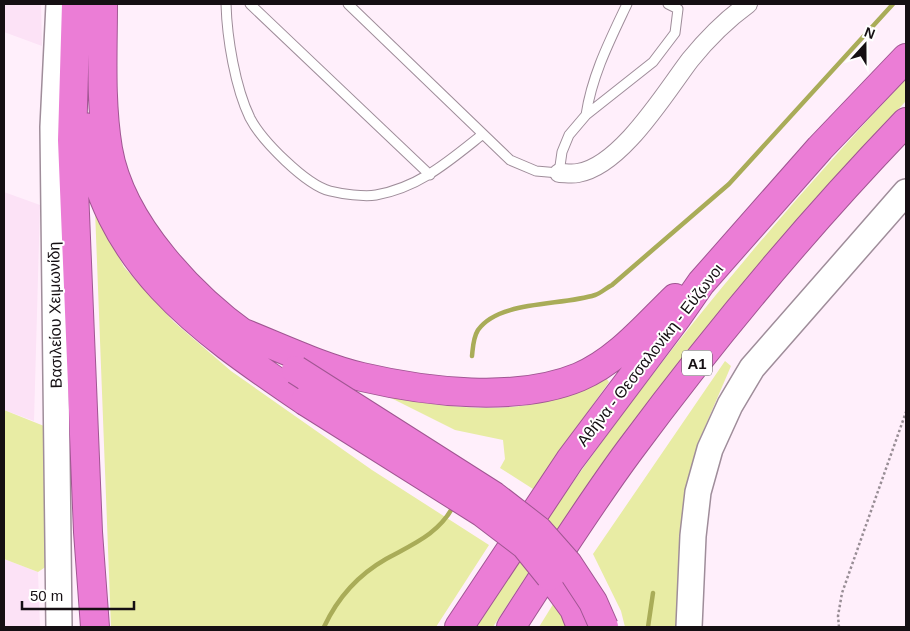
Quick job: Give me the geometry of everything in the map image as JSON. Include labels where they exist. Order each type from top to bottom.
[{"type":"highway","points":[[103,5],[104,123],[108,150],[121,193],[155,246],[187,284],[210,307],[241,332],[296,370],[494,496],[538,530],[568,564],[593,602],[604,627]]},
{"type":"highway","points":[[70,10],[88,150],[104,201],[137,259],[174,303],[228,349],[305,401],[483,513],[525,545],[555,582],[574,610],[581,627]]},
{"type":"highway","points":[[70,10],[72,140],[88,532],[94,627]]},
{"type":"highway","name":"Αθήνα - Θεσσαλονίκη - Εύζωνοι","points":[[459,627],[597,421],[701,283],[820,148],[906,58]]},
{"type":"highway","name":"Α1","points":[[513,627],[624,458],[685,378],[766,278],[849,181],[906,122]]},
{"type":"highway","points":[[241,332],[361,377],[488,394],[544,388],[580,377],[612,358],[791,182]]},
{"type":"street","points":[[559,174],[579,172],[597,165],[620,149],[649,116],[712,35],[748,4]]},
{"type":"street","name":"Βασιλείου Χειμωνίδη","points":[[59,627],[53,127],[70,10]]},
{"type":"street","points":[[689,627],[693,536],[698,492],[710,449],[730,404],[752,368],[906,192]]},
{"type":"lane","points":[[226,4],[226,29],[240,87],[250,118],[272,147],[308,179],[329,191],[374,195],[420,182],[483,134]]},
{"type":"lane","points":[[250,4],[430,176]]},
{"type":"lane","points":[[348,4],[510,160],[536,171],[559,174],[562,152],[569,134],[586,115],[653,62],[675,33],[681,6],[668,4]]},
{"type":"lane","points":[[586,115],[588,98],[600,62],[627,4]]},
{"type":"path","points":[[839,627],[838,616],[842,593],[906,412]]},
{"type":"shaded area","points":[[4,4],[41,4],[42,46],[4,32]]},
{"type":"shaded area","points":[[4,192],[40,205],[34,421],[4,410]]},
{"type":"shaded area","points":[[4,559],[38,572],[40,627],[4,627]]},
{"type":"green space","points":[[906,79],[906,101],[812,202],[727,304],[543,550],[493,627],[477,627],[573,482],[678,342],[789,208]]},
{"type":"green space","points":[[95,210],[124,267],[174,322],[231,371],[372,470],[489,545],[436,627],[111,627]]},
{"type":"green space","points":[[725,361],[731,366],[701,436],[685,491],[679,627],[625,627],[621,611],[593,554]]},
{"type":"green space","points":[[604,375],[609,382],[533,489],[500,468],[505,459],[503,440],[455,430],[389,397],[472,408],[499,408],[553,399],[579,389]]},
{"type":"green space","points":[[4,410],[44,426],[47,566],[38,572],[4,559]]},
{"type":"green space","points":[[555,601],[570,627],[539,627]]},
{"type":"waterway","points":[[472,356],[476,333],[488,320],[500,313],[532,305],[595,295],[612,285],[729,184],[893,4]]},
{"type":"waterway","points":[[324,627],[342,597],[366,572],[433,531],[441,524],[454,505]]},
{"type":"waterway","points":[[648,627],[653,593]]}]
